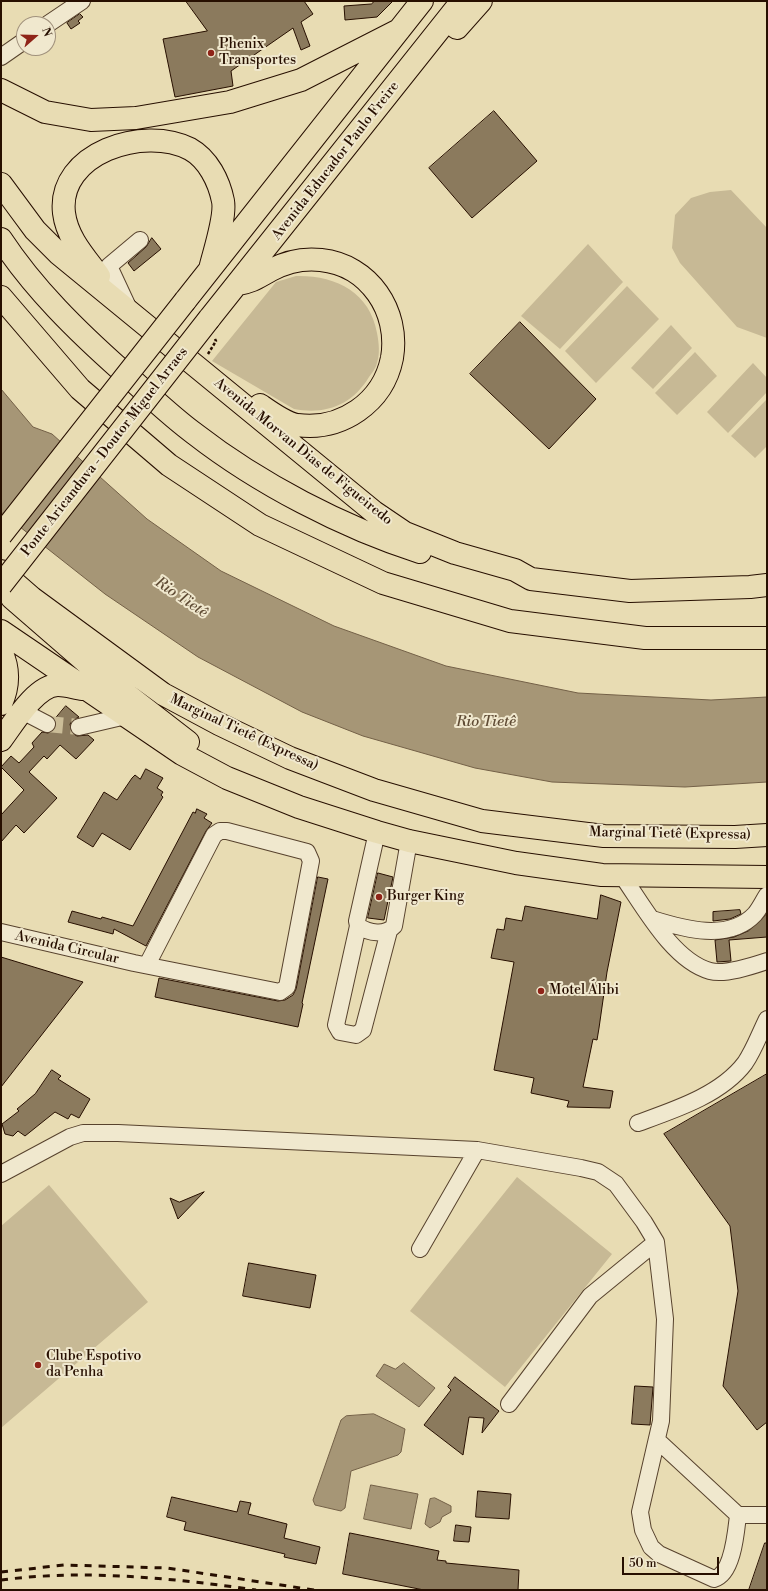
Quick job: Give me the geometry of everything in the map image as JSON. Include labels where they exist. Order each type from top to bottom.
[{"type":"highway","points":[[1,535],[422,1]]},
{"type":"highway","name":"Avenida Educador Paulo Freire","points":[[209,319],[462,1]]},
{"type":"highway","points":[[390,92],[416,76],[481,1]]},
{"type":"highway","points":[[1,90],[45,112],[91,120],[136,118],[230,102],[301,80],[399,30]]},
{"type":"highway","points":[[127,310],[80,251],[72,238],[64,213],[65,196],[69,182],[80,167],[109,148],[126,143],[164,141],[190,149],[207,163],[218,183],[224,202],[223,214],[210,269]]},
{"type":"highway","name":"Avenida Morvan Dias de Figueiredo","points":[[1,184],[35,230],[59,254],[374,512],[405,533],[455,553],[515,570],[532,579],[630,591],[750,587],[767,585]]},
{"type":"highway","points":[[1,239],[48,301],[106,357],[196,435],[274,487],[343,522],[400,546],[468,567],[532,579]]},
{"type":"highway","points":[[211,378],[223,379],[273,414],[296,425],[325,425],[337,422],[355,413],[369,402],[382,384],[392,359],[393,335],[384,304],[370,282],[348,267],[336,263],[307,259],[290,262],[272,269],[251,282],[238,284]]},
{"type":"highway","points":[[1,297],[80,389],[169,465],[260,525],[383,583],[510,620],[645,638],[767,638]]},
{"type":"highway","name":"Ponte Aricanduva - Doutor Miguel Arraes","points":[[1,585],[209,319]]},
{"type":"highway","name":"Marginal Tietê (Expressa)","points":[[1,571],[32,598],[163,694],[219,724],[290,758],[374,790],[482,821],[604,836],[735,837],[767,835]]},
{"type":"highway","points":[[1,585],[15,603],[95,670],[203,754],[227,778]]},
{"type":"highway","points":[[1,631],[182,754],[227,778],[300,807],[409,841],[516,863],[623,877],[767,877]]},
{"type":"highway","points":[[1,651],[7,674],[6,692],[1,704]]},
{"type":"highway","points":[[1,740],[22,711],[45,689],[58,685],[87,690]]},
{"type":"street","points":[[56,19],[82,1]]},
{"type":"street","points":[[1,57],[16,47]]},
{"type":"street","points":[[109,266],[140,240]]},
{"type":"street","points":[[80,251],[109,266],[127,310]]},
{"type":"street","points":[[22,711],[46,724]]},
{"type":"street","points":[[79,727],[126,716]]},
{"type":"street","name":"Avenida Circular","points":[[1,932],[141,964],[280,992],[285,990],[287,987],[309,875],[311,861],[310,854],[227,831],[220,831],[214,835],[141,964]]},
{"type":"street","points":[[378,832],[357,921],[358,926],[336,1025],[340,1032],[356,1035],[363,1030],[389,931]]},
{"type":"street","points":[[358,926],[363,929],[383,933],[389,931],[394,926],[409,841]]},
{"type":"street","points":[[623,877],[673,946],[695,965],[712,971],[740,969],[767,961]]},
{"type":"street","points":[[652,919],[682,929],[709,930],[733,928],[745,922],[756,913],[767,895]]},
{"type":"street","points":[[638,1123],[706,1094],[729,1079],[745,1063],[767,1019]]},
{"type":"street","points":[[1,1174],[70,1137],[83,1133],[126,1133],[477,1150],[598,1172],[616,1184],[644,1222],[656,1242],[665,1319],[661,1421],[640,1512],[643,1530],[652,1547],[658,1554],[714,1579],[719,1578],[724,1574],[729,1563],[738,1515]]},
{"type":"street","points":[[420,1249],[477,1150]]},
{"type":"street","points":[[509,1404],[590,1296],[656,1242]]},
{"type":"street","points":[[657,1440],[738,1515],[767,1515]]},
{"type":"shaded area","points":[[731,190],[767,228],[767,338],[737,327],[680,263],[672,248],[675,215],[691,198],[710,192]]},
{"type":"shaded area","points":[[588,244],[623,282],[560,349],[521,316]]},
{"type":"shaded area","points":[[296,276],[310,276],[324,279],[337,283],[348,289],[359,297],[367,307],[373,319],[377,333],[379,356],[374,370],[355,395],[337,406],[327,409],[294,409],[212,361],[276,282]]},
{"type":"shaded area","points":[[627,286],[659,319],[596,383],[565,351]]},
{"type":"shaded area","points":[[671,325],[692,348],[653,389],[631,368]]},
{"type":"shaded area","points":[[695,352],[717,376],[677,415],[655,393]]},
{"type":"shaded area","points":[[753,363],[767,378],[767,392],[728,433],[707,412]]},
{"type":"shaded area","points":[[767,399],[767,446],[755,458],[731,436]]},
{"type":"shaded area","points":[[517,1177],[612,1254],[505,1387],[410,1311]]},
{"type":"shaded area","name":"Clube Espotivo da Penha","points":[[49,1185],[148,1302],[1,1428],[1,1226]]},
{"type":"water","name":"Rio Tietê","points":[[1,389],[33,427],[52,434],[147,519],[221,571],[334,626],[446,666],[578,693],[711,700],[767,697],[767,782],[685,787],[552,782],[475,768],[363,736],[302,712],[198,657],[105,594],[1,512]]},
{"type":"water","points":[[404,1363],[435,1388],[419,1407],[376,1376],[384,1364],[395,1369]]},
{"type":"water","points":[[374,1414],[405,1429],[401,1452],[398,1455],[351,1471],[345,1508],[341,1511],[315,1505],[313,1500],[341,1420],[346,1416]]},
{"type":"water","points":[[371,1485],[418,1494],[411,1529],[364,1519]]},
{"type":"water","points":[[435,1498],[451,1506],[451,1512],[442,1517],[440,1522],[430,1528],[425,1524],[430,1499]]},
{"type":"building","name":"Phenix Transportes","points":[[186,1],[304,1],[313,14],[301,22],[310,46],[301,50],[293,28],[231,71],[233,86],[175,97],[163,39],[207,31]]},
{"type":"building","points":[[375,1],[393,1],[377,17],[345,20],[344,6],[371,4]]},
{"type":"building","points":[[80,14],[83,17],[78,21],[80,23],[71,29],[67,23]]},
{"type":"building","points":[[494,111],[537,161],[472,218],[429,168]]},
{"type":"building","points":[[152,238],[161,249],[134,271],[128,263],[146,247]]},
{"type":"building","points":[[520,322],[596,399],[549,449],[470,374]]},
{"type":"building","points":[[66,706],[79,717],[73,720],[70,724],[72,733],[77,736],[88,735],[94,740],[76,759],[60,745],[47,759],[44,756],[29,772],[57,798],[24,833],[16,825],[1,842],[1,815],[24,790],[1,767],[11,756],[19,763],[34,747],[32,743],[42,732],[48,733],[55,729],[55,719]]},
{"type":"building","points":[[146,769],[163,778],[157,788],[163,792],[161,795],[163,797],[130,850],[102,833],[93,847],[77,837],[104,792],[117,800],[132,778],[135,775],[140,779]]},
{"type":"building","points":[[197,809],[207,814],[204,818],[212,823],[206,831],[146,946],[114,929],[113,934],[68,922],[72,911],[101,919],[102,917],[133,926],[193,812],[195,813]]},
{"type":"building","name":"Burger King","points":[[378,873],[393,877],[384,920],[368,918]]},
{"type":"building","points":[[318,877],[328,879],[298,1027],[155,997],[159,978],[278,1001],[285,1000],[293,995],[296,989]]},
{"type":"building","points":[[601,895],[621,902],[607,972],[597,1040],[593,1039],[583,1087],[613,1091],[610,1108],[567,1107],[569,1101],[531,1093],[534,1078],[494,1070],[514,962],[491,958],[497,929],[504,930],[506,918],[522,921],[525,906],[597,919]]},
{"type":"building","points":[[740,910],[741,914],[730,919],[713,921],[713,912]]},
{"type":"building","points":[[767,914],[767,937],[729,940],[731,961],[717,962],[715,940],[734,937],[748,931]]},
{"type":"building","points":[[1,957],[83,982],[1,1087]]},
{"type":"building","points":[[52,1070],[61,1076],[58,1079],[90,1099],[79,1118],[71,1114],[68,1119],[55,1112],[25,1136],[18,1131],[13,1136],[5,1134],[2,1124],[19,1111],[17,1109],[35,1094]]},
{"type":"building","points":[[767,1074],[767,1422],[757,1430],[723,1386],[738,1291],[730,1226],[664,1134]]},
{"type":"building","points":[[204,1192],[178,1219],[170,1198],[179,1202]]},
{"type":"building","points":[[249,1263],[316,1275],[310,1308],[243,1296]]},
{"type":"building","points":[[455,1377],[499,1411],[482,1433],[484,1418],[469,1417],[463,1455],[424,1425],[451,1390],[448,1387]]},
{"type":"building","points":[[635,1386],[653,1387],[650,1425],[632,1424]]},
{"type":"building","points":[[478,1491],[511,1494],[509,1519],[476,1517]]},
{"type":"building","points":[[172,1497],[237,1512],[240,1501],[251,1503],[248,1514],[287,1524],[284,1538],[320,1547],[316,1564],[284,1557],[285,1554],[184,1530],[186,1522],[167,1517]]},
{"type":"building","points":[[456,1525],[471,1527],[469,1542],[454,1541]]},
{"type":"building","points":[[350,1533],[439,1551],[437,1560],[446,1561],[446,1563],[519,1570],[518,1590],[424,1590],[343,1574]]},
{"type":"building","points":[[765,1543],[767,1543],[767,1590],[749,1590]]},
{"type":"tunnel","points":[[47,724],[79,727]]},
{"type":"railway","points":[[1,1572],[64,1565],[167,1568],[314,1590]]},
{"type":"railway","points":[[1,1580],[65,1575],[128,1576],[256,1590]]},
{"type":"place","name":"Phenix Transportes","points":[[211,53]]},
{"type":"place","name":"Burger King","points":[[379,897]]},
{"type":"place","name":"Motel Álibi","points":[[541,991]]},
{"type":"place","name":"Clube Espotivo da Penha","points":[[38,1365]]}]
